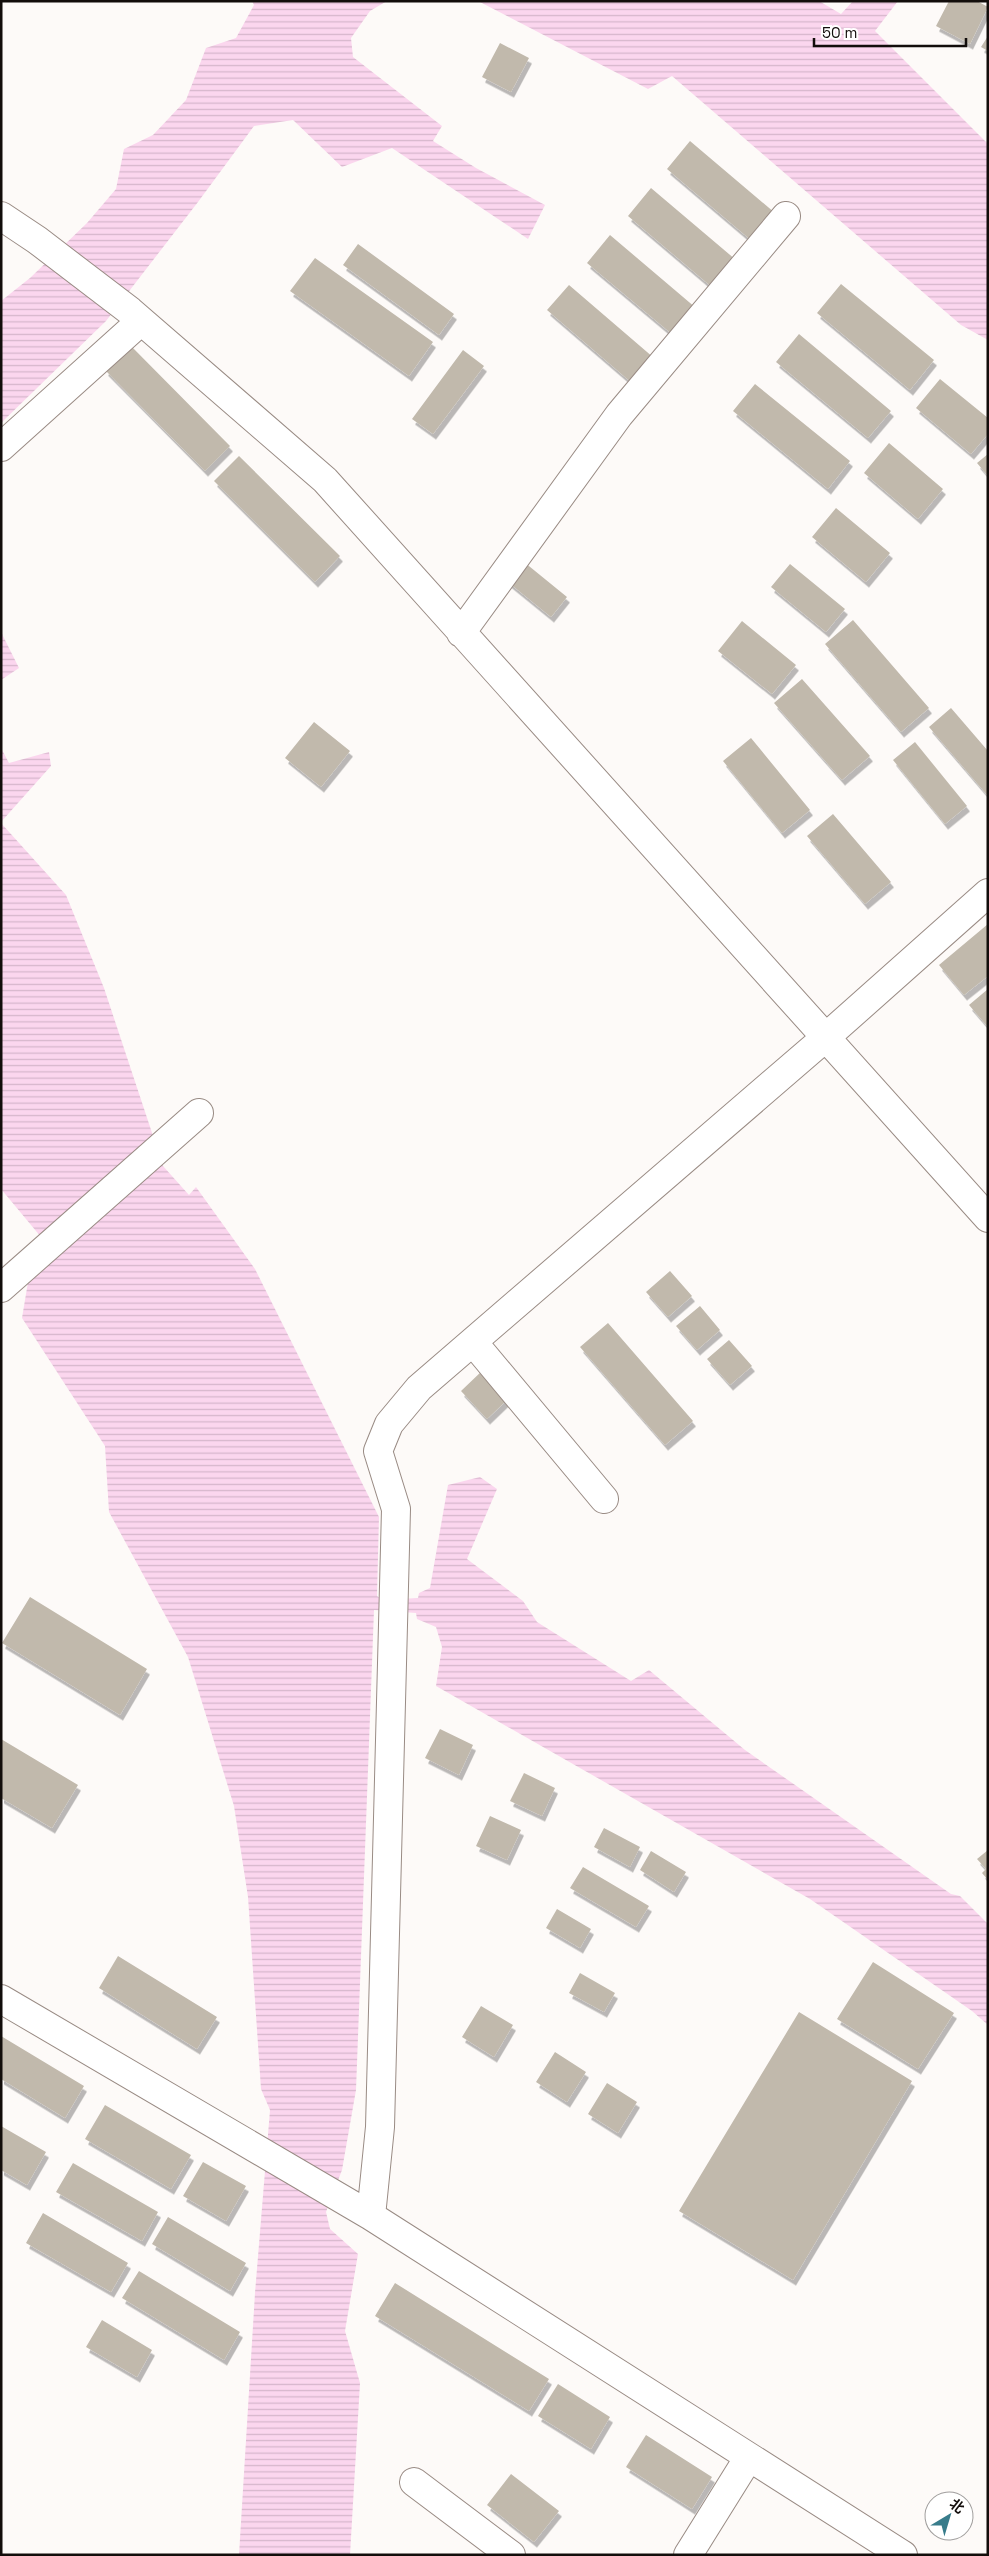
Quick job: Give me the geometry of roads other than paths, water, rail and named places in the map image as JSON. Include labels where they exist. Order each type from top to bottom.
[{"type":"street","points":[[1,216],[37,240],[140,320],[325,480],[988,1218]]},
{"type":"street","points":[[461,633],[619,415],[786,216]]},
{"type":"street","points":[[1,447],[140,320]]},
{"type":"street","points":[[371,2216],[380,2127],[396,1509],[378,1451],[388,1424],[419,1388],[825,1038],[988,893]]},
{"type":"street","points":[[1,1288],[199,1113]]},
{"type":"street","points":[[473,1342],[604,1500]]},
{"type":"street","points":[[1,1999],[371,2216],[903,2555]]},
{"type":"street","points":[[688,2555],[749,2457]]},
{"type":"street","points":[[414,2482],[511,2555]]}]
